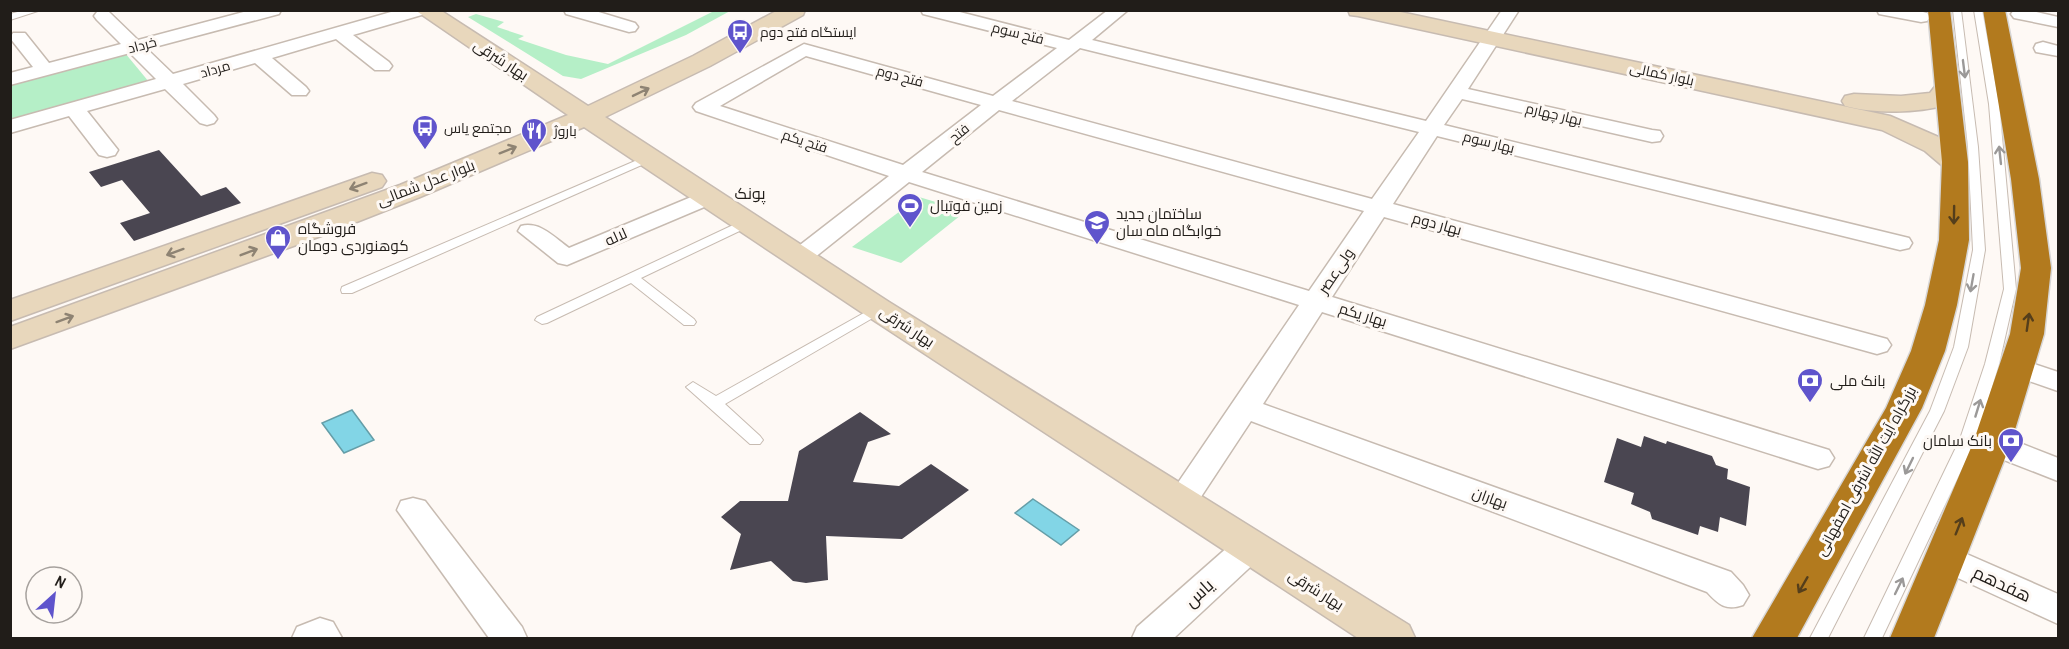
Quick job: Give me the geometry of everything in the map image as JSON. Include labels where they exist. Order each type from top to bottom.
[{"type":"highway","points":[[1912,639],[1992,443],[2027,334],[2036,268],[2007,12]]},
{"type":"highway","name":"بزرگراه آیت الله اشرفی اصفهانی","points":[[1774,639],[1904,408],[1928,351],[1941,305],[1954,240],[1955,162],[1946,90],[1943,31],[1930,14]]},
{"type":"street","points":[[206,10],[222,24]]},
{"type":"street","name":"خرداد","points":[[10,79],[273,10]]},
{"type":"street","name":"مرداد","points":[[10,127],[419,10]]},
{"type":"street","name":"بهار شرقی","points":[[425,10],[878,309],[1393,639]]},
{"type":"street","points":[[572,10],[629,27]]},
{"type":"street","name":"بلوار عدل شمالی","points":[[10,311],[427,161],[579,111],[760,10]]},
{"type":"street","name":"بلوار عدل شمالی","points":[[10,339],[284,239],[450,174],[579,111],[746,39],[795,10]]},
{"type":"street","name":"فتح سوم","points":[[928,10],[1074,44]]},
{"type":"street","name":"فتح","points":[[800,257],[997,102],[1120,10]]},
{"type":"street","name":"بلوار کمالی","points":[[1358,10],[1500,26]]},
{"type":"street","name":"بلوار کمالی","points":[[1404,10],[1500,26],[1885,113],[1934,145],[1955,162]]},
{"type":"street","points":[[1885,10],[1930,14]]},
{"type":"street","points":[[2007,12],[2058,22]]},
{"type":"street","points":[[103,16],[207,119]]},
{"type":"street","name":"ولی‌عصر","points":[[1180,504],[1500,26]]},
{"type":"street","points":[[339,33],[382,66]]},
{"type":"street","points":[[19,37],[45,70]]},
{"type":"street","name":"بهار سوم","points":[[1074,44],[1900,243]]},
{"type":"street","name":"فتح دوم","points":[[703,107],[804,50],[997,102]]},
{"type":"street","points":[[259,56],[299,91]]},
{"type":"street","name":"بلوار کمالی","points":[[1885,113],[1938,100],[1946,90]]},
{"type":"street","name":"بهار چهارم","points":[[1456,92],[1652,136]]},
{"type":"street","name":"بهار دوم","points":[[997,102],[1877,345]]},
{"type":"street","name":"فتح یکم","points":[[703,107],[908,174]]},
{"type":"street","points":[[74,109],[106,150]]},
{"type":"street","name":"بهار یکم","points":[[908,174],[1818,458]]},
{"type":"street","name":"لاله","points":[[530,231],[567,258],[708,197]]},
{"type":"street","points":[[2016,367],[2058,382]]},
{"type":"street","name":"بهاران","points":[[1245,408],[1719,582],[1731,595]]},
{"type":"street","points":[[1992,443],[2058,470]]},
{"type":"street","points":[[413,510],[509,639]]},
{"type":"street","name":"یاس","points":[[1150,639],[1249,548]]},
{"type":"street","name":"هفدهم","points":[[1946,558],[2058,610]]},
{"type":"lane","points":[[10,17],[37,10]]},
{"type":"lane","points":[[1819,639],[1937,411],[1961,347],[1978,250],[1973,147],[1956,10]]},
{"type":"lane","points":[[1873,639],[1968,439],[1992,364],[2010,289],[1994,104],[1978,10]]},
{"type":"lane","points":[[347,290],[649,158]]},
{"type":"lane","points":[[542,320],[746,222]]},
{"type":"lane","points":[[632,277],[689,322]]},
{"type":"lane","points":[[715,403],[878,309]]},
{"type":"lane","points":[[693,387],[715,403],[755,440]]},
{"type":"green space","points":[[716,10],[730,11],[686,35],[581,79],[563,76],[468,17],[476,14],[504,22],[497,27],[524,36],[518,39],[566,55],[608,64]]},
{"type":"green space","points":[[125,53],[149,82],[11,121],[11,83]]},
{"type":"green space","name":"زمین فوتبال","points":[[919,197],[966,211],[901,263],[852,247]]},
{"type":"water","points":[[352,410],[374,440],[344,453],[322,423]]},
{"type":"water","points":[[1033,499],[1079,530],[1061,545],[1015,513]]},
{"type":"building","points":[[159,150],[201,196],[226,187],[241,203],[134,241],[120,223],[150,213],[122,180],[101,187],[89,172]]},
{"type":"building","points":[[860,412],[891,434],[868,442],[853,482],[899,486],[931,464],[969,490],[902,539],[826,536],[828,580],[806,583],[793,581],[771,561],[730,570],[741,534],[721,517],[740,501],[788,501],[799,451]]},
{"type":"building","points":[[1644,436],[1712,456],[1716,465],[1728,469],[1727,479],[1750,487],[1746,526],[1720,517],[1718,532],[1700,526],[1698,535],[1652,519],[1650,512],[1631,504],[1634,493],[1604,482],[1617,438],[1641,447]]},
{"type":"place","name":"ایستگاه فتح دوم","points":[[740,55]]},
{"type":"place","name":"مجتمع یاس","points":[[425,151]]},
{"type":"place","name":"باروژ","points":[[534,154]]},
{"type":"place","name":"زمین فوتبال","points":[[910,229]]},
{"type":"place","name":"ساختمان جدید خوابگاه ماه سان","points":[[1097,246]]},
{"type":"place","name":"فروشگاه کوهنوردی دومان","points":[[278,261]]},
{"type":"place","name":"بانک ملی","points":[[1810,404]]},
{"type":"place","name":"بانک سامان","points":[[2011,464]]},
{"type":"district","name":"پونک","points":[[750,193]]}]
